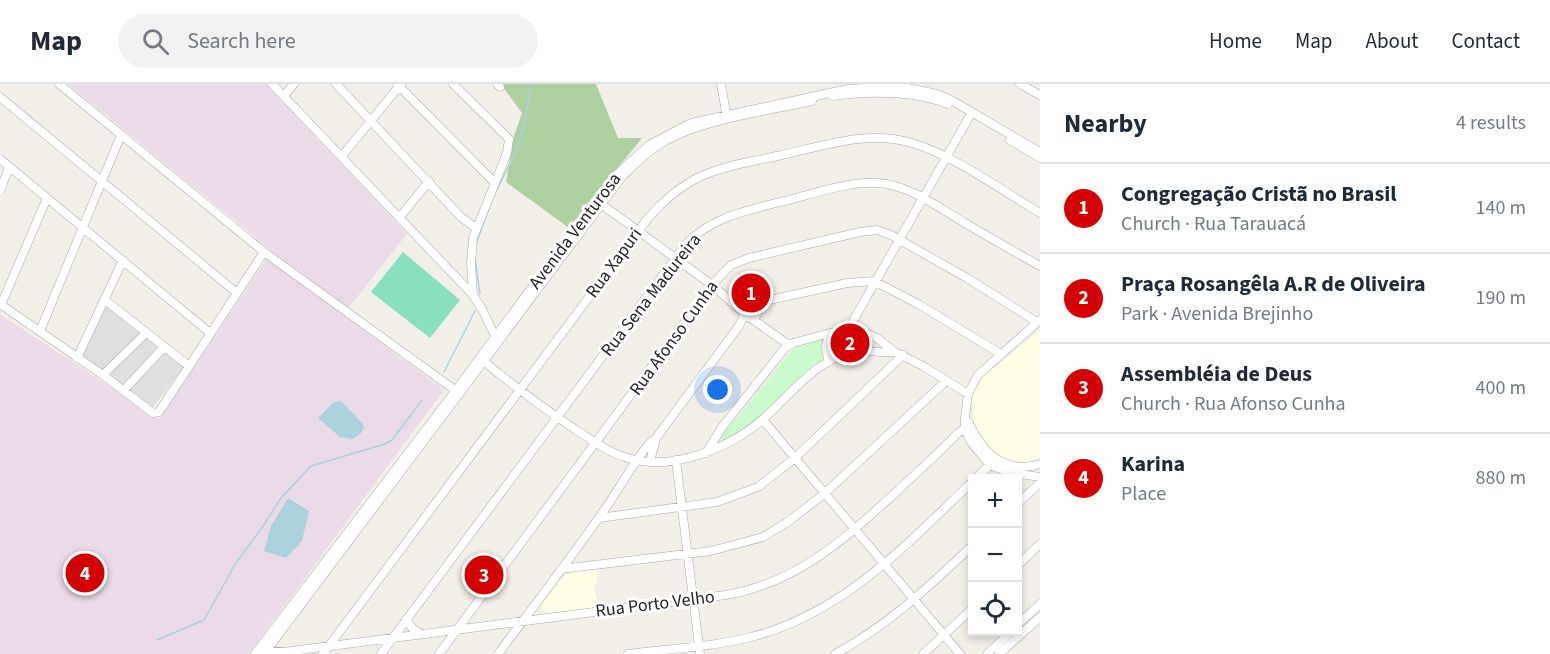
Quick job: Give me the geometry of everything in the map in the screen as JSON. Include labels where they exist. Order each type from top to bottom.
[{"type":"street","points":[[59,84],[264,252],[458,392]]},
{"type":"street","points":[[272,84],[473,295],[497,340]]},
{"type":"street","points":[[284,96],[294,84]]},
{"type":"street","points":[[336,84],[461,217],[476,228]]},
{"type":"street","points":[[453,84],[508,137],[509,141],[507,153],[476,228],[472,248],[473,295]]},
{"type":"street","points":[[721,84],[727,117]]},
{"type":"street","points":[[1020,84],[1040,95]]},
{"type":"street","points":[[342,156],[399,85],[495,183]]},
{"type":"street","name":"Avenida Venturosa","points":[[263,649],[497,340],[598,202],[621,177],[661,143],[686,131],[727,117],[833,91],[878,88],[950,105],[1040,152]]},
{"type":"street","points":[[0,97],[237,293]]},
{"type":"street","points":[[849,328],[971,114]]},
{"type":"street","name":"Avenida Venturosa","points":[[971,114],[1040,158]]},
{"type":"street","points":[[40,331],[122,135]]},
{"type":"street","name":"Rua Xapuri","points":[[323,654],[638,231],[658,206],[686,184],[730,166],[835,143],[871,138],[910,143],[945,157],[1040,213]]},
{"type":"street","points":[[0,159],[210,333]]},
{"type":"street","points":[[0,191],[9,167]]},
{"type":"street","points":[[400,217],[429,182]]},
{"type":"street","name":"Rua Sena Madureira","points":[[381,654],[676,258],[694,236],[704,229],[728,216],[744,211],[845,187],[876,183],[888,184],[922,198],[1040,266]]},
{"type":"street","points":[[47,198],[1,305],[103,375],[154,414],[159,412],[264,252]]},
{"type":"street","points":[[598,202],[736,305],[752,311],[762,324],[789,345]]},
{"type":"street","name":"Rua Afonso Cunha","points":[[439,654],[712,285],[731,265],[749,258],[870,230],[884,232],[1039,321]]},
{"type":"street","points":[[77,358],[123,260]]},
{"type":"street","points":[[498,654],[571,557],[652,440],[656,438],[752,311],[847,283],[874,281],[920,305],[1001,354]]},
{"type":"street","points":[[105,300],[189,366]]},
{"type":"street","points":[[1039,321],[978,375],[968,394],[965,417],[970,441],[979,454],[1014,474],[1040,477]]},
{"type":"street","points":[[706,453],[760,378],[789,345],[849,328],[868,333],[968,394]]},
{"type":"street","points":[[103,375],[147,333]]},
{"type":"street","points":[[828,361],[826,346],[830,335]]},
{"type":"street","points":[[124,390],[165,347]]},
{"type":"street","points":[[482,359],[520,391],[597,443],[619,455],[650,461],[676,460],[706,453],[738,438],[763,420],[810,374],[828,361],[862,351],[899,354]]},
{"type":"street","points":[[599,518],[717,502],[744,493],[770,479],[795,458],[899,354]]},
{"type":"street","points":[[561,569],[688,554],[730,547],[763,537],[789,521],[824,494],[946,381]]},
{"type":"street","points":[[763,420],[960,654]]},
{"type":"street","points":[[968,427],[993,462],[1026,467],[1040,464]]},
{"type":"street","name":"Rua Porto Velho","points":[[263,649],[284,652],[742,592],[785,576],[822,556],[968,427]]},
{"type":"street","points":[[650,461],[656,438]]},
{"type":"street","points":[[952,440],[963,438],[970,441]]},
{"type":"street","points":[[676,460],[699,650]]},
{"type":"street","points":[[980,474],[993,462]]},
{"type":"street","points":[[1022,499],[1040,483]]},
{"type":"street","points":[[628,654],[699,650],[751,637],[795,622],[833,602],[884,565],[968,486]]},
{"type":"street","points":[[606,508],[617,516]]},
{"type":"street","points":[[1022,561],[1040,544]]},
{"type":"street","points":[[835,654],[886,623],[968,550]]},
{"type":"street","points":[[571,557],[583,568]]},
{"type":"street","points":[[537,602],[546,618]]},
{"type":"street","points":[[1022,620],[1040,604]]},
{"type":"street","points":[[923,654],[968,613]]},
{"type":"street","points":[[999,654],[1040,617]]},
{"type":"street","points":[[406,619],[412,628],[421,634]]},
{"type":"street","points":[[499,625],[505,633],[507,642]]},
{"type":"street","points":[[987,654],[1007,636]]},
{"type":"shaded area","points":[[68,84],[266,84],[407,234],[343,315],[444,390],[249,654],[0,654],[0,314],[159,419],[272,251]]},
{"type":"shaded area","points":[[107,305],[184,367],[153,407],[82,357]]},
{"type":"shaded area","points":[[1040,330],[1040,458],[1030,463],[1003,457],[990,450],[980,437],[973,421],[972,398],[976,386],[983,377]]},
{"type":"shaded area","points":[[596,569],[597,581],[594,586],[599,608],[545,612],[542,607],[544,602],[566,574]]},
{"type":"green space","points":[[504,84],[596,84],[618,138],[642,138],[569,228],[506,182],[514,136],[522,113],[502,86]]},
{"type":"green space","points":[[403,252],[460,300],[430,338],[371,292]]},
{"type":"green space","points":[[846,332],[871,341],[872,346],[833,355],[829,346],[831,337]]},
{"type":"green space","points":[[827,338],[828,358],[817,363],[751,427],[727,440],[722,440],[724,431],[739,416],[793,349]]},
{"type":"water","points":[[341,401],[364,427],[361,433],[353,439],[340,437],[318,418],[334,402]]},
{"type":"water","points":[[288,498],[309,511],[302,541],[286,558],[264,551],[271,526]]},
{"type":"waterway","points":[[476,244],[493,197],[516,152],[526,117],[531,84]]},
{"type":"waterway","points":[[475,257],[480,294]]},
{"type":"waterway","points":[[444,372],[475,311]]},
{"type":"waterway","points":[[157,640],[204,620],[236,563],[281,498],[311,466],[392,440],[422,400]]},
{"type":"place","name":"Congregação Cristã no Brasil","points":[[751,293]]},
{"type":"place","name":"Praça Rosangêla A.R de Oliveira","points":[[850,343]]},
{"type":"place","name":"Karina","points":[[85,573]]},
{"type":"place","name":"Assembléia de Deus","points":[[484,575]]}]
